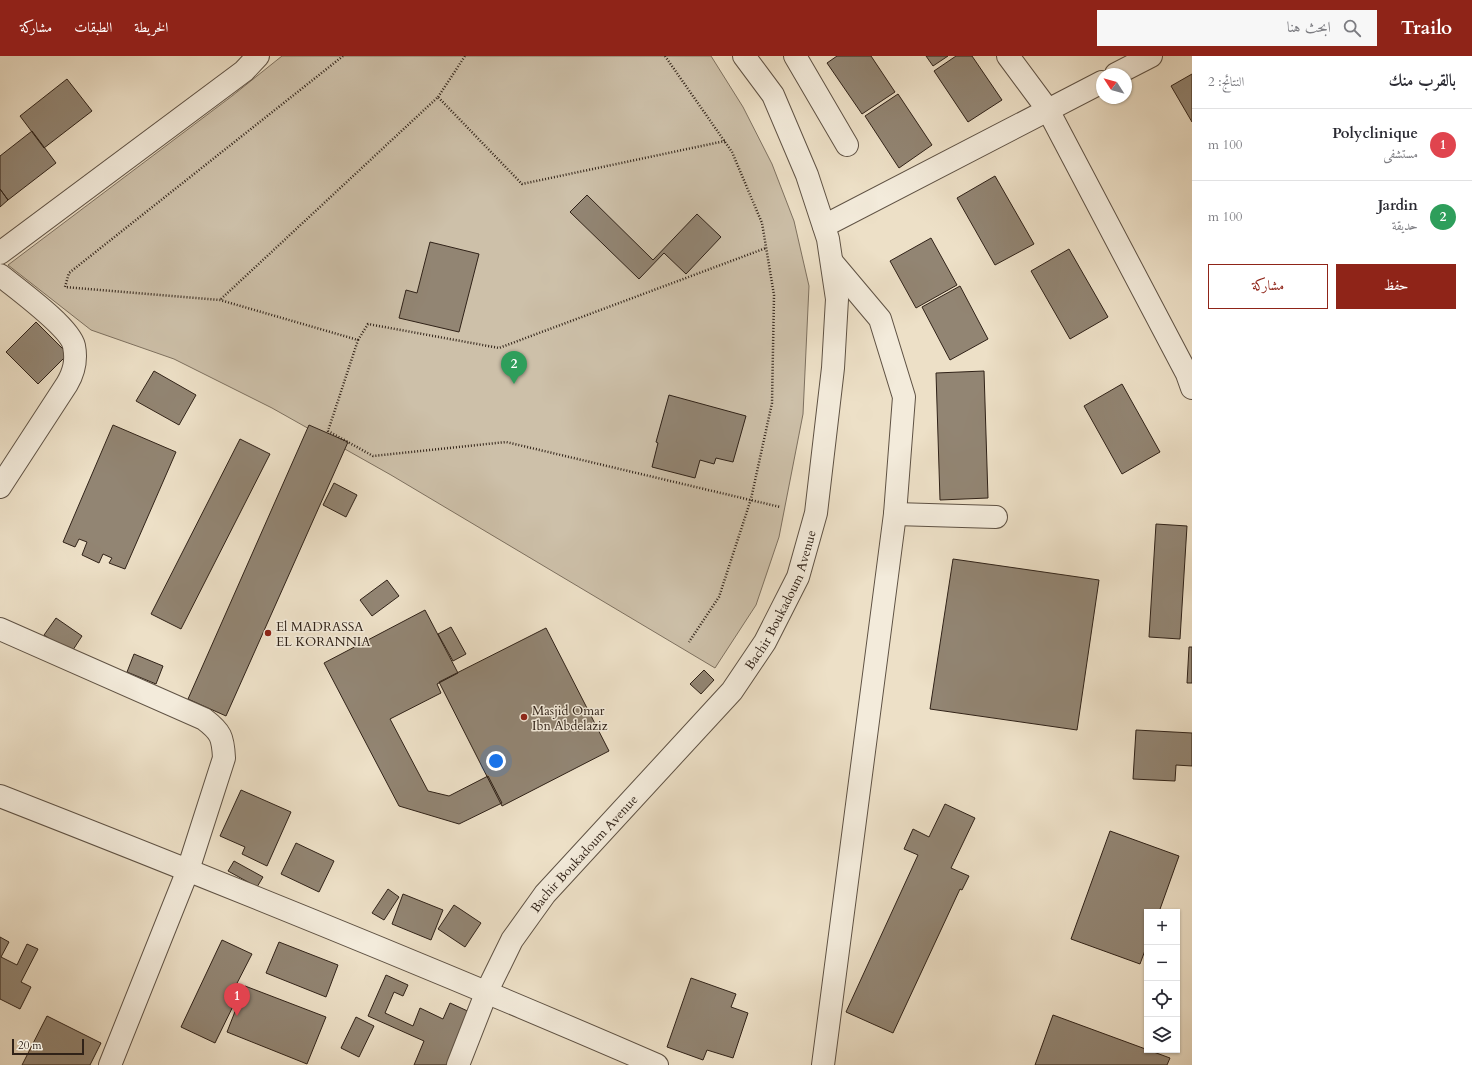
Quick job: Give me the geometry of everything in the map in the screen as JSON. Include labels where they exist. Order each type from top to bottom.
[{"type":"street","points":[[0,253],[244,71],[258,56]]},
{"type":"street","name":"Bachir Boukadoum Avenue","points":[[458,1065],[487,991],[512,940],[545,894],[732,691],[765,642],[798,577],[816,513],[833,368],[837,299],[828,240],[807,175],[773,95],[744,56]]},
{"type":"street","points":[[795,56],[847,145]]},
{"type":"street","points":[[1008,56],[1048,110],[1187,374],[1192,388]]},
{"type":"street","points":[[1127,68],[1150,56]]},
{"type":"street","points":[[824,226],[1096,85]]},
{"type":"street","points":[[823,1065],[895,514],[904,397],[880,319],[832,262]]},
{"type":"street","points":[[0,275],[66,331],[74,346],[75,369],[67,384],[0,487]]},
{"type":"street","points":[[895,514],[996,517]]},
{"type":"street","points":[[0,629],[204,719],[217,729],[223,741],[224,758],[188,870],[110,1065]]},
{"type":"street","points":[[0,796],[487,991],[657,1065]]},
{"type":"path","points":[[343,56],[69,273],[65,287],[220,300],[358,340]]},
{"type":"path","points":[[220,300],[438,97],[466,56]]},
{"type":"path","points":[[665,56],[732,152],[762,224],[774,295],[772,404],[751,499],[719,597],[689,642]]},
{"type":"path","points":[[438,97],[522,184],[725,141]]},
{"type":"path","points":[[766,248],[499,348],[368,324],[358,340],[328,431],[373,456],[506,442],[780,507]]},
{"type":"shaded area","points":[[282,56],[711,56],[743,107],[772,164],[794,221],[809,286],[803,414],[779,537],[756,605],[715,668],[391,475],[272,408],[174,359],[91,330],[8,265],[232,96]]},
{"type":"building","points":[[837,56],[871,56],[895,92],[862,114],[827,63]]},
{"type":"building","points":[[926,56],[948,56],[933,66]]},
{"type":"building","points":[[956,56],[972,56],[1002,100],[968,122],[934,71]]},
{"type":"building","points":[[1192,74],[1192,122],[1171,86]]},
{"type":"building","points":[[67,79],[92,111],[44,148],[20,116]]},
{"type":"building","points":[[898,94],[932,145],[899,168],[865,116]]},
{"type":"building","points":[[32,131],[56,163],[8,200],[0,189],[0,156]]},
{"type":"building","points":[[995,176],[1034,244],[995,265],[957,198]]},
{"type":"building","points":[[0,189],[8,200],[0,207]]},
{"type":"building","points":[[587,195],[653,260],[697,214],[721,237],[686,274],[664,253],[639,279],[570,212]]},
{"type":"building","points":[[931,238],[957,285],[916,308],[890,261]]},
{"type":"building","points":[[430,242],[479,254],[459,332],[399,318],[406,290],[417,293]]},
{"type":"building","points":[[1069,249],[1108,317],[1070,339],[1031,271]]},
{"type":"building","points":[[960,286],[988,339],[950,360],[922,307]]},
{"type":"building","points":[[36,322],[68,354],[38,384],[6,352]]},
{"type":"building","points":[[154,371],[196,395],[179,425],[136,401]]},
{"type":"building","points":[[984,371],[988,498],[940,500],[936,373]]},
{"type":"building","points":[[1122,384],[1160,452],[1122,474],[1084,406]]},
{"type":"building","points":[[669,395],[746,416],[733,462],[716,458],[714,464],[700,460],[695,478],[652,467],[658,443],[656,442]]},
{"type":"building","points":[[113,425],[176,452],[125,569],[109,563],[112,558],[103,554],[99,563],[82,555],[87,542],[79,539],[75,547],[63,542]]},
{"type":"building","points":[[309,425],[348,442],[226,716],[188,699]]},
{"type":"building","points":[[240,439],[270,454],[181,629],[151,614]]},
{"type":"building","points":[[334,483],[357,495],[346,517],[323,505]]},
{"type":"building","points":[[1156,524],[1187,526],[1180,639],[1149,637]]},
{"type":"building","points":[[953,559],[1099,580],[1077,730],[930,709]]},
{"type":"building","points":[[387,580],[399,596],[372,616],[360,600]]},
{"type":"building","points":[[425,610],[458,673],[437,684],[441,693],[390,719],[428,791],[449,796],[488,776],[502,803],[459,824],[399,806],[324,663]]},
{"type":"building","points":[[56,618],[82,636],[71,653],[44,635]]},
{"type":"building","points":[[451,627],[466,654],[453,661],[438,634]]},
{"type":"building","name":"Masjid Omar Ibn Abdelaziz","points":[[546,628],[609,751],[502,806],[439,682]]},
{"type":"building","points":[[1189,647],[1192,647],[1192,683],[1187,683]]},
{"type":"building","points":[[134,654],[163,666],[156,684],[127,672]]},
{"type":"building","points":[[704,670],[714,680],[701,694],[690,684]]},
{"type":"building","points":[[1136,730],[1192,733],[1192,766],[1176,765],[1175,781],[1133,779]]},
{"type":"building","points":[[241,790],[291,812],[267,866],[242,854],[245,847],[220,836]]},
{"type":"building","points":[[945,804],[975,818],[951,868],[969,876],[962,890],[960,889],[893,1033],[846,1012],[918,855],[904,849],[913,829],[929,837]]},
{"type":"building","points":[[1110,831],[1179,856],[1160,909],[1144,909],[1144,953],[1140,964],[1071,939]]},
{"type":"building","points":[[296,843],[334,861],[319,892],[281,874]]},
{"type":"building","points":[[234,861],[263,877],[257,887],[228,871]]},
{"type":"building","points":[[388,889],[399,897],[384,920],[372,913]]},
{"type":"building","points":[[403,894],[443,910],[431,940],[392,924]]},
{"type":"building","points":[[454,905],[481,923],[465,947],[438,929]]},
{"type":"building","points":[[0,937],[9,942],[1,957],[17,965],[27,944],[38,949],[21,982],[31,987],[20,1009],[0,999]]},
{"type":"building","points":[[222,940],[252,954],[233,991],[239,994],[215,1043],[181,1027]]},
{"type":"building","points":[[279,942],[338,965],[326,997],[266,973]]},
{"type":"building","points":[[386,975],[408,985],[403,996],[394,992],[385,1013],[413,1026],[420,1008],[443,1019],[450,1003],[472,1013],[449,1065],[414,1065],[424,1041],[368,1016]]},
{"type":"building","points":[[691,978],[736,994],[731,1007],[748,1013],[733,1058],[707,1050],[703,1060],[667,1047]]},
{"type":"building","points":[[245,986],[326,1017],[307,1064],[227,1032]]},
{"type":"building","points":[[1053,1015],[1144,1048],[1144,1053],[1156,1053],[1170,1058],[1167,1065],[1035,1065]]},
{"type":"building","points":[[47,1016],[101,1043],[90,1065],[22,1065]]},
{"type":"building","points":[[356,1017],[374,1026],[359,1057],[341,1048]]},
{"type":"place","name":"Jardin","points":[[514,384]]},
{"type":"place","name":"El MADRASSA EL KORANNIA","points":[[268,633]]},
{"type":"place","name":"Masjid Omar Ibn Abdelaziz","points":[[524,717]]},
{"type":"place","name":"Polyclinique","points":[[237,1016]]}]
